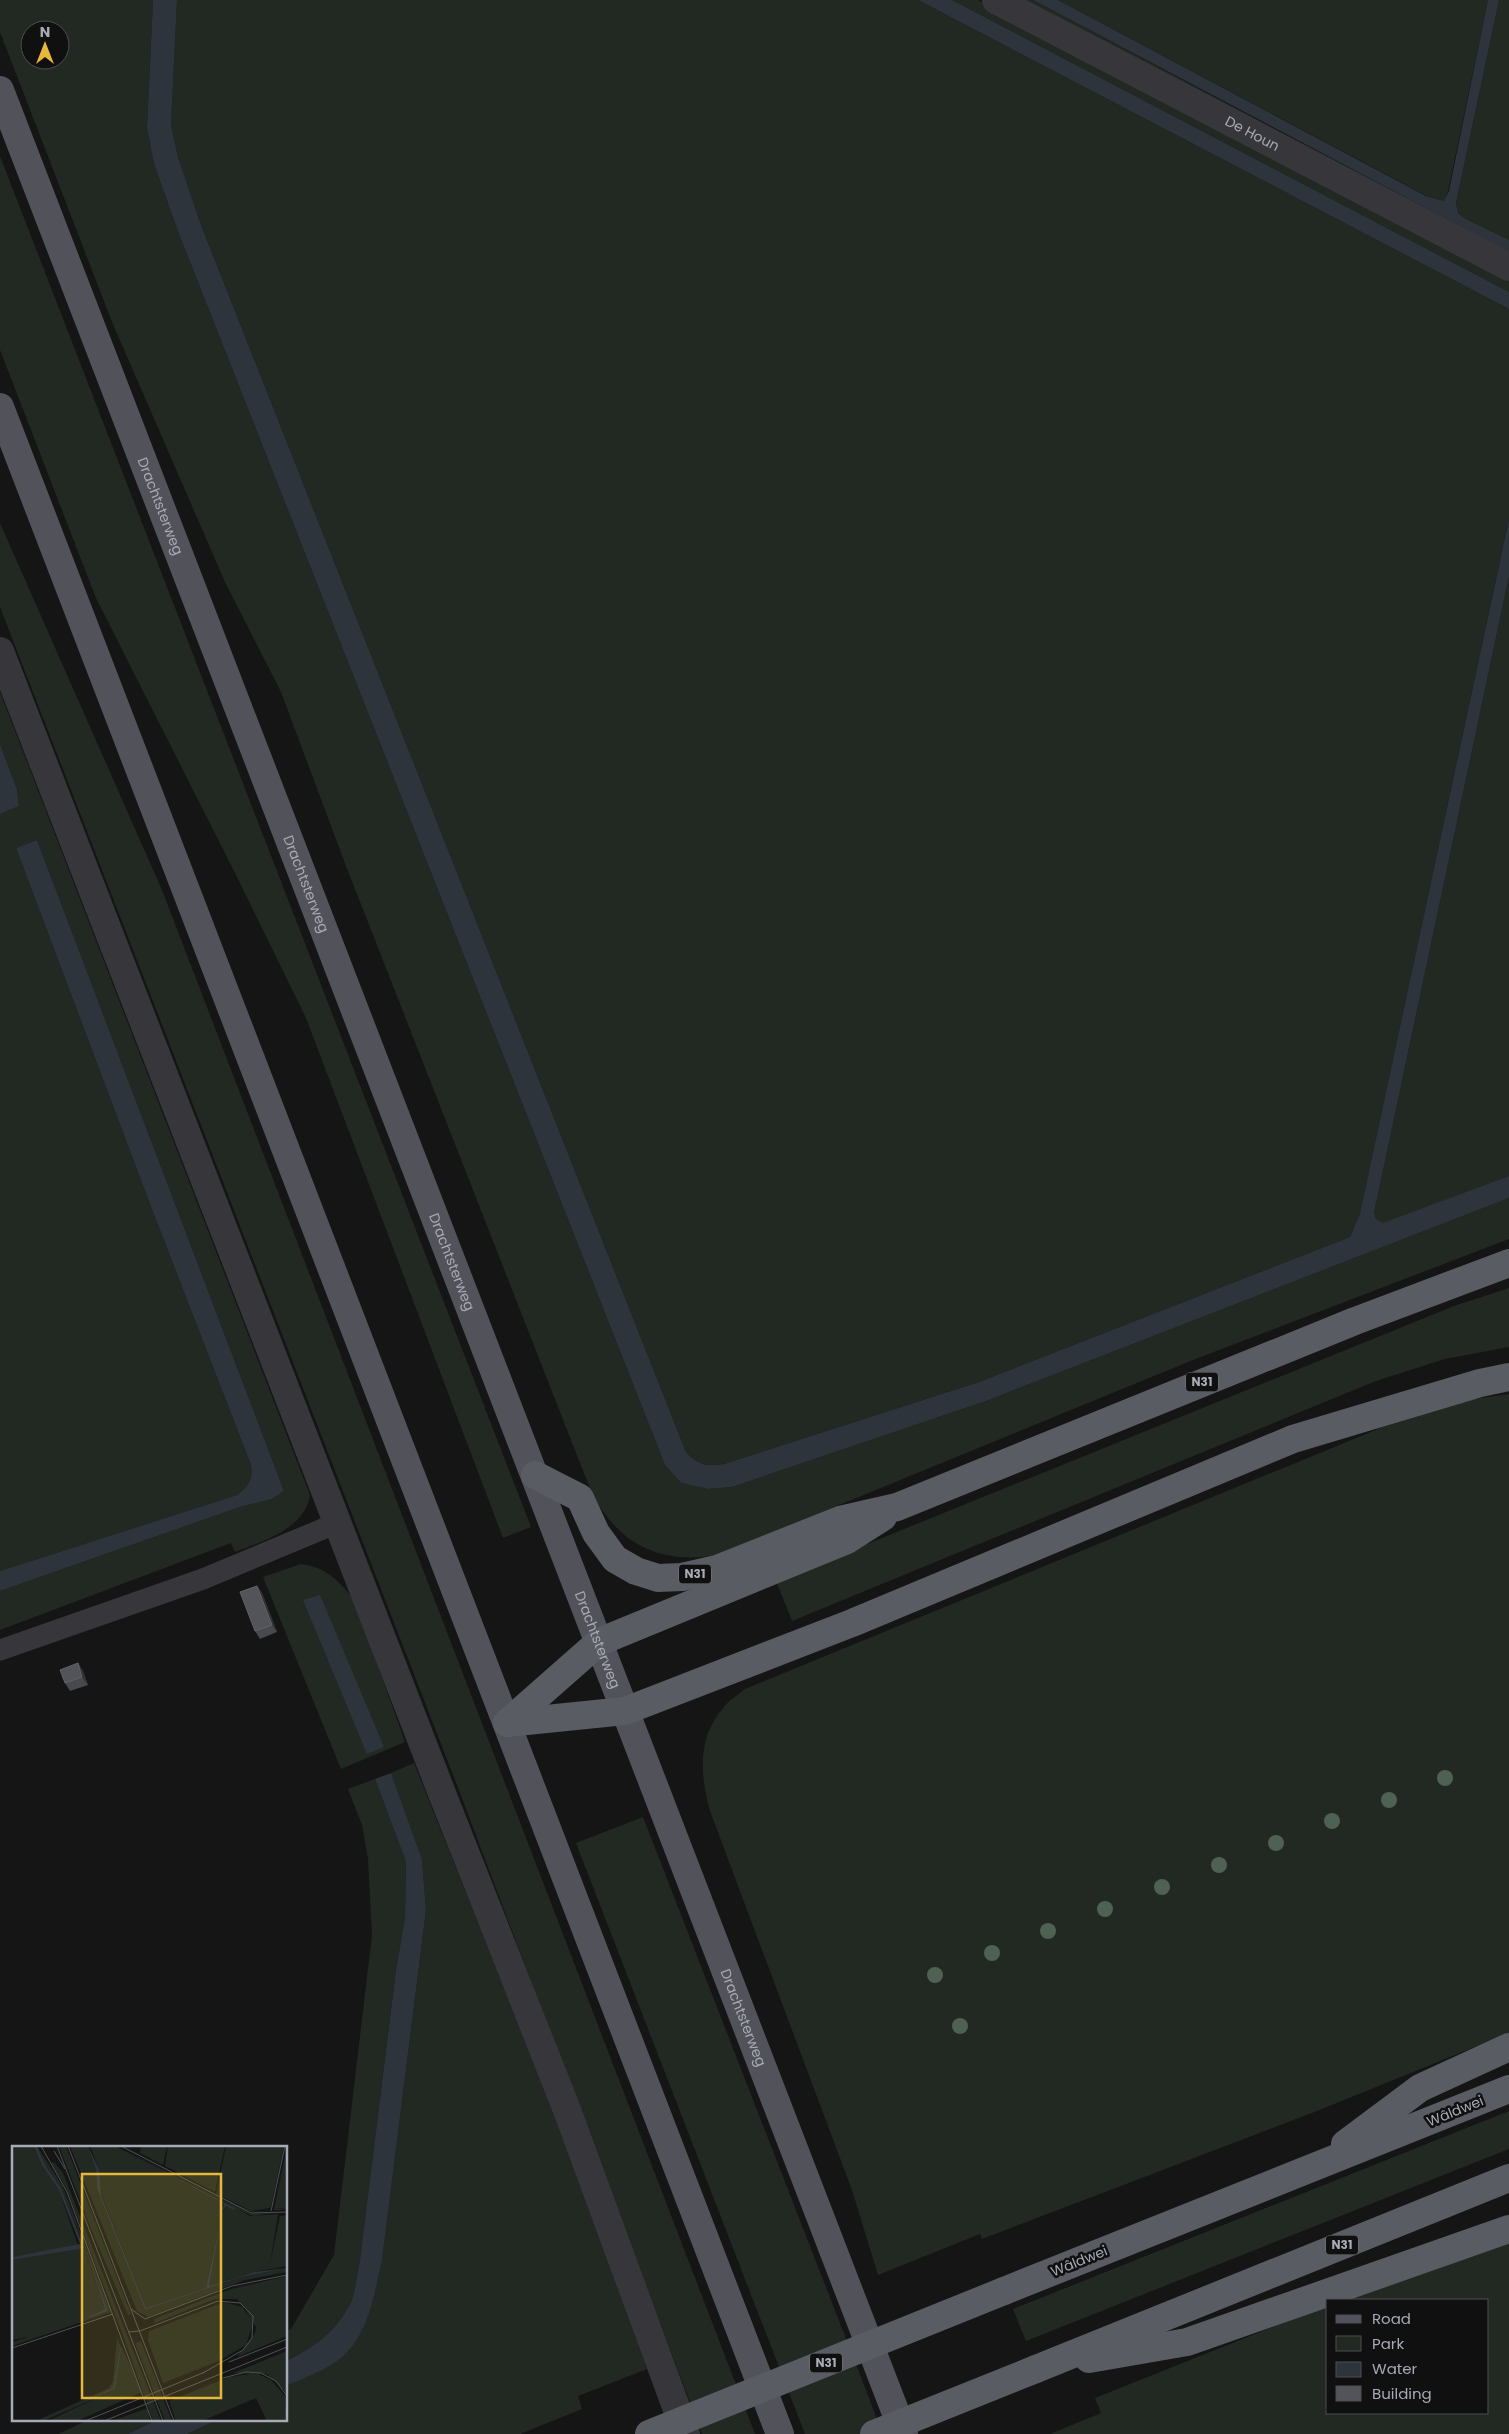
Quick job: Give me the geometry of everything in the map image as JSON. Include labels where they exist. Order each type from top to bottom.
[{"type":"highway","name":"N31","points":[[599,1642],[847,1540],[897,1508],[1346,1324],[1509,1263]]},
{"type":"highway","points":[[507,1723],[625,1711],[861,1619],[1293,1440],[1480,1383],[1509,1377]]},
{"type":"highway","name":"N31","points":[[535,1476],[580,1498],[596,1534],[616,1560],[636,1572],[658,1578],[682,1578],[717,1569],[840,1520],[897,1508]]},
{"type":"highway","points":[[507,1723],[599,1642]]},
{"type":"highway","name":"N31","points":[[1315,2167],[1420,2088],[1509,2048]]},
{"type":"highway","name":"Wâldwei","points":[[649,2434],[1509,2089]]},
{"type":"highway","name":"N31","points":[[874,2434],[1509,2178]]},
{"type":"highway","name":"N31","points":[[1036,2369],[1187,2342],[1509,2229]]},
{"type":"main road","name":"Drachtsterweg","points":[[0,90],[904,2434]]},
{"type":"main road","points":[[0,407],[780,2434]]},
{"type":"street","name":"De Houn","points":[[996,0],[1509,268]]},
{"type":"street","points":[[0,651],[337,1523],[567,2110],[686,2434]]},
{"type":"lane","points":[[0,1650],[203,1579],[337,1523]]},
{"type":"green space","points":[[0,0],[153,0],[147,128],[154,164],[179,234],[665,1465],[681,1483],[708,1489],[732,1487],[986,1401],[1509,1198],[1509,1239],[1193,1360],[717,1555],[677,1557],[642,1547],[614,1525],[591,1491],[346,866],[281,692],[225,582],[112,322],[0,32]]},
{"type":"green space","points":[[177,0],[918,0],[1509,309],[1509,519],[1360,1213],[1350,1237],[979,1382],[724,1464],[703,1464],[686,1452],[201,225],[178,157],[171,125]]},
{"type":"green space","points":[[952,0],[978,0],[1509,276],[1509,292]]},
{"type":"green space","points":[[1013,0],[1033,0],[1421,207]]},
{"type":"green space","points":[[1058,0],[1488,0],[1447,196],[1444,201],[1427,196]]},
{"type":"green space","points":[[1499,0],[1509,0],[1509,240],[1464,218],[1458,213],[1456,203]]},
{"type":"green space","points":[[0,156],[531,1527],[503,1538],[306,1018],[96,598],[0,350]]},
{"type":"green space","points":[[0,523],[162,890],[755,2434],[702,2434],[457,1785],[0,607]]},
{"type":"green space","points":[[1509,576],[1509,1176],[1383,1224],[1376,1219],[1374,1213]]},
{"type":"green space","points":[[0,692],[310,1495],[300,1517],[270,1538],[235,1552],[231,1543],[0,1630],[0,1591],[240,1507],[272,1499],[284,1491],[37,840],[16,848],[153,1212],[251,1465],[251,1475],[247,1486],[237,1495],[0,1571],[0,814],[19,806],[17,789],[0,744]]},
{"type":"green space","points":[[1509,1288],[1509,1347],[1445,1359],[1376,1381],[792,1621],[776,1581],[1454,1306]]},
{"type":"green space","points":[[1509,1394],[1509,2033],[1317,2111],[982,2239],[980,2234],[878,2275],[852,2190],[710,1811],[704,1783],[703,1756],[705,1743],[715,1719],[728,1702],[745,1689],[1383,1427],[1467,1400]]},
{"type":"green space","points":[[301,1564],[318,1568],[325,1572],[337,1581],[354,1599],[405,1742],[341,1769],[263,1577]]},
{"type":"green space","points":[[414,1763],[571,2155],[647,2369],[578,2396],[582,2409],[520,2434],[187,2434],[213,2422],[288,2422],[288,2385],[340,2359],[382,2260],[426,1910],[422,1859],[391,1773]]},
{"type":"green space","points":[[375,1779],[406,1862],[405,1917],[396,1970],[360,2260],[353,2297],[339,2322],[324,2337],[288,2360],[288,2330],[291,2329],[334,2255],[372,1935],[368,1859],[362,1825],[348,1789]]},
{"type":"green space","points":[[643,1817],[882,2434],[805,2434],[576,1843]]},
{"type":"green space","points":[[1509,2111],[1509,2149],[1026,2341],[1013,2309]]},
{"type":"green space","points":[[1509,2239],[1509,2434],[1050,2434],[1101,2413],[1095,2398],[1326,2306],[1326,2414],[1489,2414],[1489,2299],[1343,2299]]},
{"type":"green space","points":[[84,2422],[153,2422],[127,2434],[58,2434]]},
{"type":"water","points":[[153,0],[177,0],[171,125],[178,157],[201,225],[686,1452],[691,1457],[703,1464],[724,1464],[979,1382],[1350,1237],[1360,1213],[1509,519],[1509,576],[1374,1213],[1376,1219],[1383,1223],[1509,1176],[1509,1198],[986,1401],[732,1487],[708,1489],[681,1483],[665,1465],[179,234],[154,164],[147,128]]},
{"type":"water","points":[[918,0],[952,0],[1509,292],[1509,309]]},
{"type":"water","points":[[1033,0],[1058,0],[1426,196],[1444,201],[1449,191],[1488,0],[1499,0],[1456,203],[1458,213],[1464,218],[1509,240],[1509,252]]},
{"type":"water","points":[[0,744],[17,789],[19,806],[0,814]]},
{"type":"water","points":[[37,840],[284,1491],[272,1499],[240,1507],[0,1591],[0,1571],[237,1495],[247,1486],[251,1475],[251,1465],[153,1212],[16,848]]},
{"type":"water","points":[[320,1595],[384,1747],[367,1754],[303,1600]]},
{"type":"water","points":[[391,1773],[422,1859],[426,1910],[382,2260],[369,2313],[358,2337],[350,2348],[341,2358],[329,2366],[288,2385],[288,2360],[324,2337],[345,2313],[353,2297],[360,2260],[396,1970],[405,1917],[406,1862],[375,1779]]},
{"type":"water","points":[[153,2422],[213,2422],[187,2434],[127,2434]]},
{"type":"building","points":[[257,1586],[272,1625],[255,1631],[240,1592]]},
{"type":"building","points":[[78,1663],[82,1677],[65,1683],[60,1670]]}]
